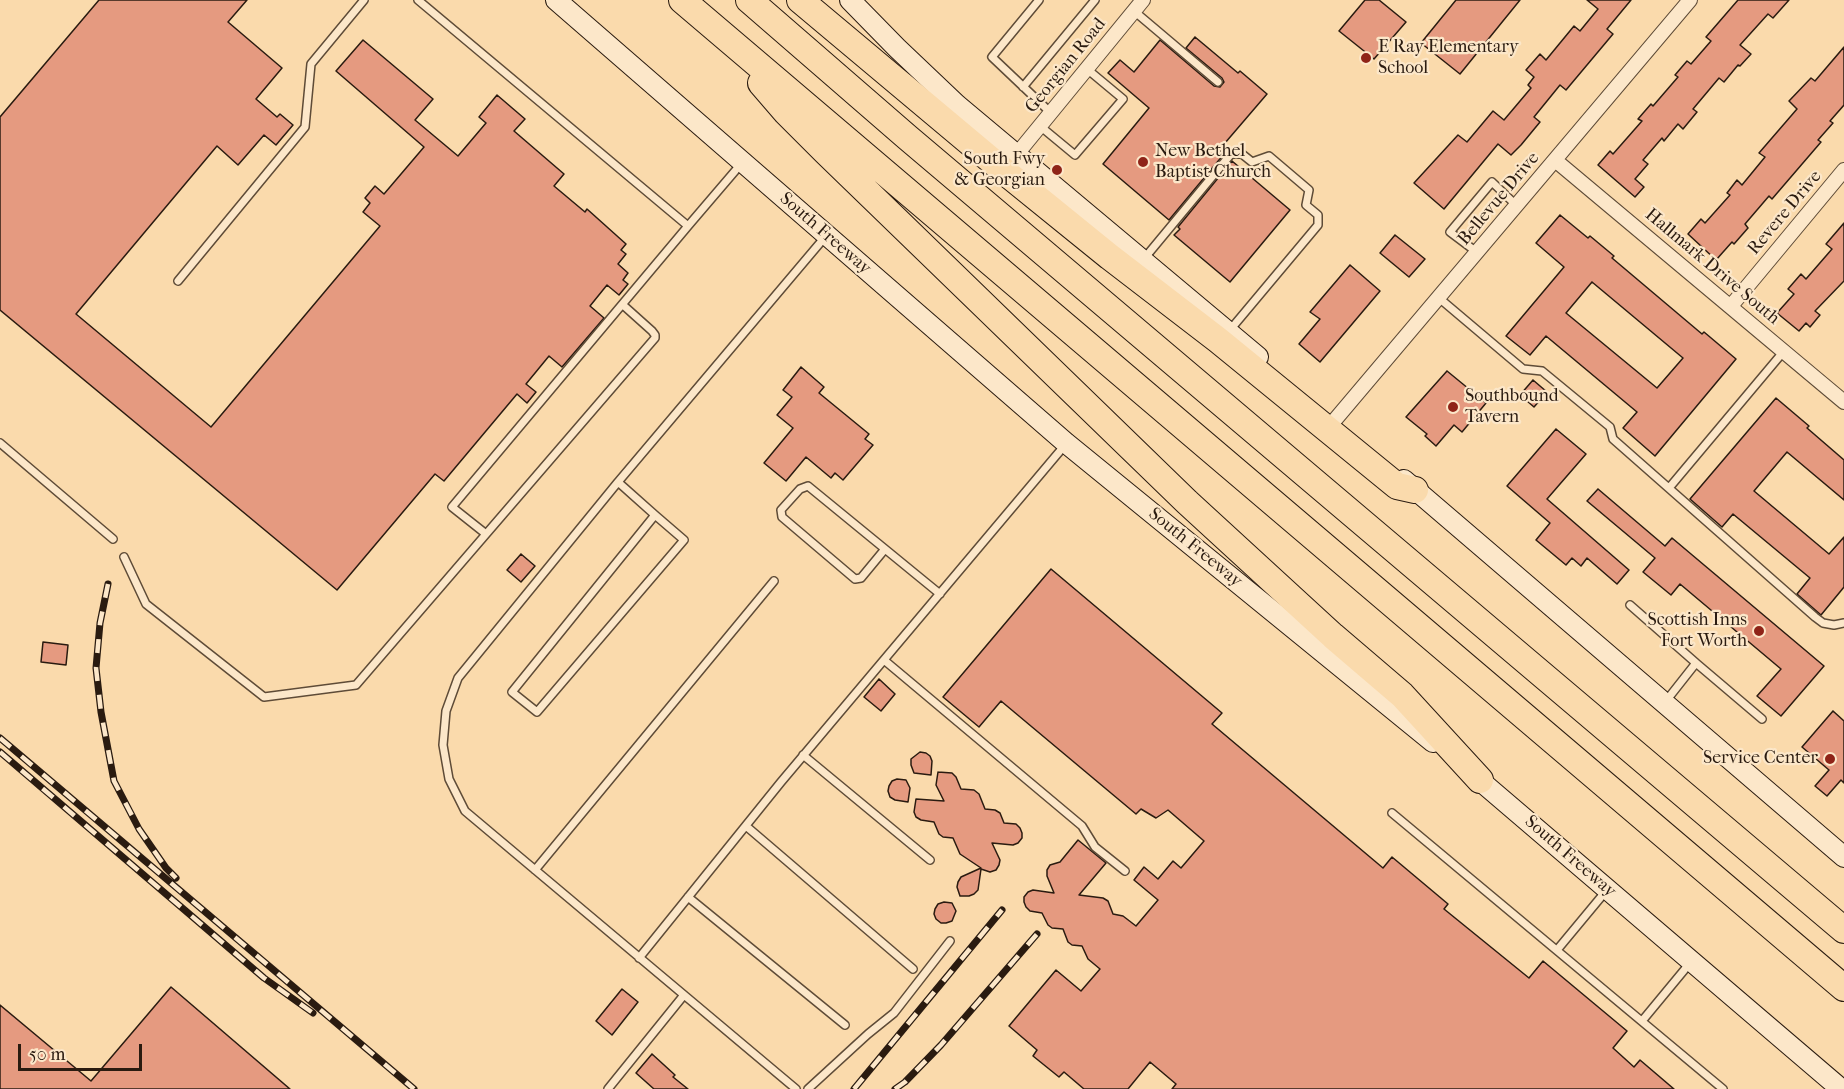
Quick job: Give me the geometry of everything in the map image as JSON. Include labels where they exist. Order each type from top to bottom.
[{"type":"highway","points":[[682,0],[1844,988]]},
{"type":"highway","points":[[749,0],[907,137],[1844,930]]},
{"type":"highway","points":[[800,0],[1010,176],[1218,340],[1397,486],[1415,490]]},
{"type":"highway","points":[[707,22],[786,112],[826,152],[1187,502],[1333,636],[1402,695],[1480,780]]},
{"type":"main road","name":"South Freeway","points":[[556,0],[1066,443],[1480,780],[1841,1089]]},
{"type":"main road","points":[[850,0],[957,105],[1334,421],[1844,857]]},
{"type":"street","name":"Bellevue Drive","points":[[1334,421],[1690,0]]},
{"type":"street","name":"Georgian Road","points":[[1017,154],[1140,3]]},
{"type":"street","name":"Hallmark Drive South","points":[[1555,160],[1844,402]]},
{"type":"street","name":"Revere Drive","points":[[1731,306],[1844,170]]},
{"type":"lane","points":[[178,281],[305,127],[311,64],[364,0]]},
{"type":"lane","points":[[418,0],[688,226]]},
{"type":"lane","points":[[1039,0],[992,57],[1051,113]]},
{"type":"lane","points":[[1023,87],[1095,0]]},
{"type":"lane","points":[[1140,3],[1218,82]]},
{"type":"lane","points":[[1040,126],[1075,155],[1123,99],[1088,69]]},
{"type":"lane","points":[[1143,260],[1231,154],[1242,154],[1252,162],[1269,156],[1309,190],[1306,205],[1318,215],[1318,225],[1229,332]]},
{"type":"lane","points":[[486,534],[453,507],[743,162]]},
{"type":"lane","points":[[1478,253],[1450,232],[1492,182],[1517,206]]},
{"type":"lane","points":[[796,1089],[465,811],[449,779],[443,745],[446,711],[458,678],[618,482],[827,235]]},
{"type":"lane","points":[[1439,298],[1523,369],[1542,371],[1610,427],[1613,439],[1815,617],[1823,623],[1834,625],[1844,623]]},
{"type":"lane","points":[[124,557],[146,604],[264,697],[356,685],[655,338],[652,331],[623,305]]},
{"type":"lane","points":[[1669,488],[1784,351]]},
{"type":"lane","points":[[0,443],[113,539]]},
{"type":"lane","points":[[639,958],[803,755],[1066,443]]},
{"type":"lane","points":[[618,482],[656,515],[684,540],[537,712],[512,692],[656,515]]},
{"type":"lane","points":[[885,549],[861,578],[855,579],[782,517],[782,510],[800,489],[808,486],[885,549],[940,594]]},
{"type":"lane","points":[[535,870],[774,581]]},
{"type":"lane","points":[[1630,605],[1762,719]]},
{"type":"lane","points":[[884,660],[1082,826],[1095,847],[1125,871]]},
{"type":"lane","points":[[1664,703],[1696,663]]},
{"type":"lane","points":[[803,755],[930,860]]},
{"type":"lane","points":[[1392,813],[1723,1089]]},
{"type":"lane","points":[[746,826],[913,969]]},
{"type":"lane","points":[[1557,950],[1607,889]]},
{"type":"lane","points":[[688,897],[845,1025]]},
{"type":"lane","points":[[808,1089],[894,1013],[950,941]]},
{"type":"lane","points":[[1642,1021],[1691,961]]},
{"type":"lane","points":[[608,1089],[684,994]]},
{"type":"building","points":[[99,0],[247,0],[228,22],[282,68],[256,99],[277,117],[280,114],[293,125],[276,145],[264,135],[238,165],[217,146],[76,314],[211,427],[380,226],[363,212],[370,203],[365,198],[375,186],[384,194],[424,147],[336,71],[363,40],[433,99],[415,120],[458,156],[486,123],[479,117],[497,95],[525,119],[514,131],[564,174],[554,186],[585,212],[587,209],[626,244],[621,250],[626,254],[618,264],[628,273],[623,280],[628,284],[619,295],[607,285],[590,306],[604,318],[562,367],[549,356],[526,384],[536,392],[527,403],[517,394],[444,481],[435,474],[337,590],[0,310],[0,117]]},
{"type":"building","points":[[1365,0],[1379,0],[1406,22],[1374,59],[1339,31]]},
{"type":"building","points":[[1456,0],[1520,0],[1460,74],[1421,43]]},
{"type":"building","points":[[1587,0],[1631,0],[1607,29],[1613,34],[1566,90],[1560,85],[1534,117],[1540,122],[1521,145],[1511,155],[1498,144],[1444,209],[1414,183],[1458,135],[1467,142],[1493,111],[1504,120],[1531,88],[1528,85],[1534,77],[1526,70],[1540,54],[1546,60],[1574,26],[1580,31],[1598,9]]},
{"type":"building","points":[[1738,0],[1789,0],[1773,18],[1768,14],[1740,45],[1751,54],[1724,82],[1719,78],[1693,109],[1697,112],[1683,129],[1678,124],[1664,141],[1662,138],[1643,160],[1648,164],[1635,179],[1644,187],[1635,197],[1598,165],[1610,151],[1613,154],[1642,121],[1638,119],[1651,104],[1653,106],[1678,77],[1675,75],[1687,61],[1691,64],[1711,41],[1706,37]]},
{"type":"building","points":[[1195,37],[1267,94],[1219,150],[1224,154],[1169,220],[1103,164],[1149,108],[1108,73],[1120,60],[1134,72],[1160,40],[1214,86],[1220,87],[1224,82],[1222,78],[1186,48]]},
{"type":"building","points":[[1844,47],[1844,105],[1830,121],[1833,123],[1818,140],[1821,142],[1772,199],[1769,196],[1745,224],[1748,228],[1716,260],[1688,234],[1701,219],[1705,223],[1730,195],[1727,193],[1737,180],[1742,185],[1765,157],[1759,153],[1797,109],[1789,101],[1811,78],[1815,81]]},
{"type":"building","points":[[1232,161],[1290,210],[1230,282],[1174,235]]},
{"type":"building","points":[[1560,215],[1588,238],[1590,236],[1614,256],[1612,258],[1702,334],[1704,332],[1736,359],[1655,456],[1623,428],[1637,412],[1546,336],[1530,355],[1506,336],[1564,267],[1536,243]],"holes":[[[1592,282],[1683,358],[1657,388],[1566,313]]]},
{"type":"building","points":[[1844,223],[1844,281],[1815,311],[1820,315],[1810,327],[1806,323],[1799,331],[1777,313],[1794,294],[1788,289],[1801,274],[1806,279],[1832,249],[1826,244]]},
{"type":"building","points":[[1395,235],[1425,259],[1409,277],[1380,253]]},
{"type":"building","points":[[1350,265],[1380,291],[1320,362],[1299,344],[1320,319],[1310,312]]},
{"type":"building","points":[[801,367],[824,387],[819,393],[869,434],[865,439],[873,445],[843,480],[835,473],[831,478],[806,457],[786,481],[764,463],[793,428],[777,415],[792,397],[783,390]]},
{"type":"building","name":"Southbound Tavern","points":[[1447,371],[1486,403],[1462,432],[1454,425],[1436,446],[1425,436],[1427,434],[1406,417]]},
{"type":"building","points":[[1533,380],[1547,392],[1534,407],[1520,395]]},
{"type":"building","points":[[1776,398],[1844,460],[1844,500],[1787,452],[1754,491],[1829,554],[1844,537],[1844,587],[1821,615],[1797,594],[1810,578],[1733,514],[1722,527],[1690,499]]},
{"type":"building","points":[[1556,429],[1586,454],[1547,499],[1629,570],[1617,584],[1587,558],[1581,566],[1572,558],[1566,565],[1536,540],[1550,523],[1507,486]]},
{"type":"building","name":"Scottish Inns Fort Worth","points":[[1598,489],[1665,546],[1672,538],[1824,666],[1781,716],[1757,696],[1781,669],[1680,584],[1671,595],[1643,572],[1655,558],[1587,501]]},
{"type":"building","points":[[521,554],[535,566],[521,582],[507,570]]},
{"type":"building","points":[[1051,569],[1222,713],[1212,724],[1383,868],[1392,857],[1448,904],[1444,909],[1529,978],[1543,961],[1627,1031],[1613,1048],[1634,1067],[1640,1060],[1674,1089],[1172,1089],[1176,1084],[1150,1062],[1128,1089],[1084,1089],[1064,1072],[1059,1077],[1033,1056],[1037,1050],[1009,1026],[1056,970],[1081,991],[1100,969],[1088,959],[1082,946],[1068,942],[1063,929],[1052,928],[1042,913],[1030,911],[1026,907],[1024,897],[1033,890],[1054,893],[1047,870],[1050,865],[1060,862],[1078,840],[1106,863],[1079,895],[1103,898],[1108,901],[1113,914],[1123,916],[1136,926],[1158,900],[1134,880],[1144,867],[1158,879],[1173,861],[1181,868],[1204,841],[1168,810],[1156,818],[1141,809],[1136,814],[1001,701],[979,727],[943,697]]},
{"type":"building","points":[[43,642],[68,645],[66,665],[41,662]]},
{"type":"building","points":[[879,679],[895,694],[881,711],[864,697]]},
{"type":"building","name":"Service Center","points":[[1833,711],[1844,721],[1844,783],[1841,780],[1827,796],[1815,786],[1829,770],[1802,747]]},
{"type":"building","points":[[920,752],[930,756],[931,775],[914,773],[911,759]]},
{"type":"building","points":[[938,772],[952,773],[961,789],[974,790],[979,794],[985,809],[1000,813],[1004,823],[1016,824],[1022,833],[1022,838],[1013,845],[992,843],[1000,860],[999,865],[996,870],[990,872],[981,869],[978,890],[969,896],[960,896],[958,882],[961,877],[981,868],[960,854],[953,838],[939,834],[934,822],[921,820],[914,812],[916,799],[944,801],[936,785]]},
{"type":"building","points":[[897,779],[906,780],[910,788],[908,802],[890,797],[889,786]]},
{"type":"building","points":[[952,903],[956,911],[952,921],[941,923],[934,914],[938,904]]},
{"type":"building","points":[[171,987],[290,1089],[0,1089],[0,1005],[91,1081]]},
{"type":"building","points":[[622,989],[638,1002],[612,1035],[596,1021]]},
{"type":"building","points":[[652,1054],[675,1075],[673,1077],[688,1089],[654,1089],[636,1073]]},
{"type":"railway","points":[[108,584],[100,623],[96,668],[101,712],[114,781],[139,829],[166,868],[176,878]]},
{"type":"railway","points":[[0,738],[414,1089]]},
{"type":"railway","points":[[0,752],[264,978],[313,1013]]},
{"type":"railway","points":[[854,1089],[1002,910]]},
{"type":"railway","points":[[895,1089],[905,1082],[941,1045],[1037,934]]},
{"type":"place","name":"E Ray Elementary School","points":[[1366,58]]},
{"type":"place","name":"New Bethel Baptist Church","points":[[1143,162]]},
{"type":"place","name":"South Fwy & Georgian","points":[[1057,170]]},
{"type":"place","name":"Southbound Tavern","points":[[1453,407]]},
{"type":"place","name":"Scottish Inns Fort Worth","points":[[1759,631]]},
{"type":"place","name":"Service Center","points":[[1830,759]]}]
